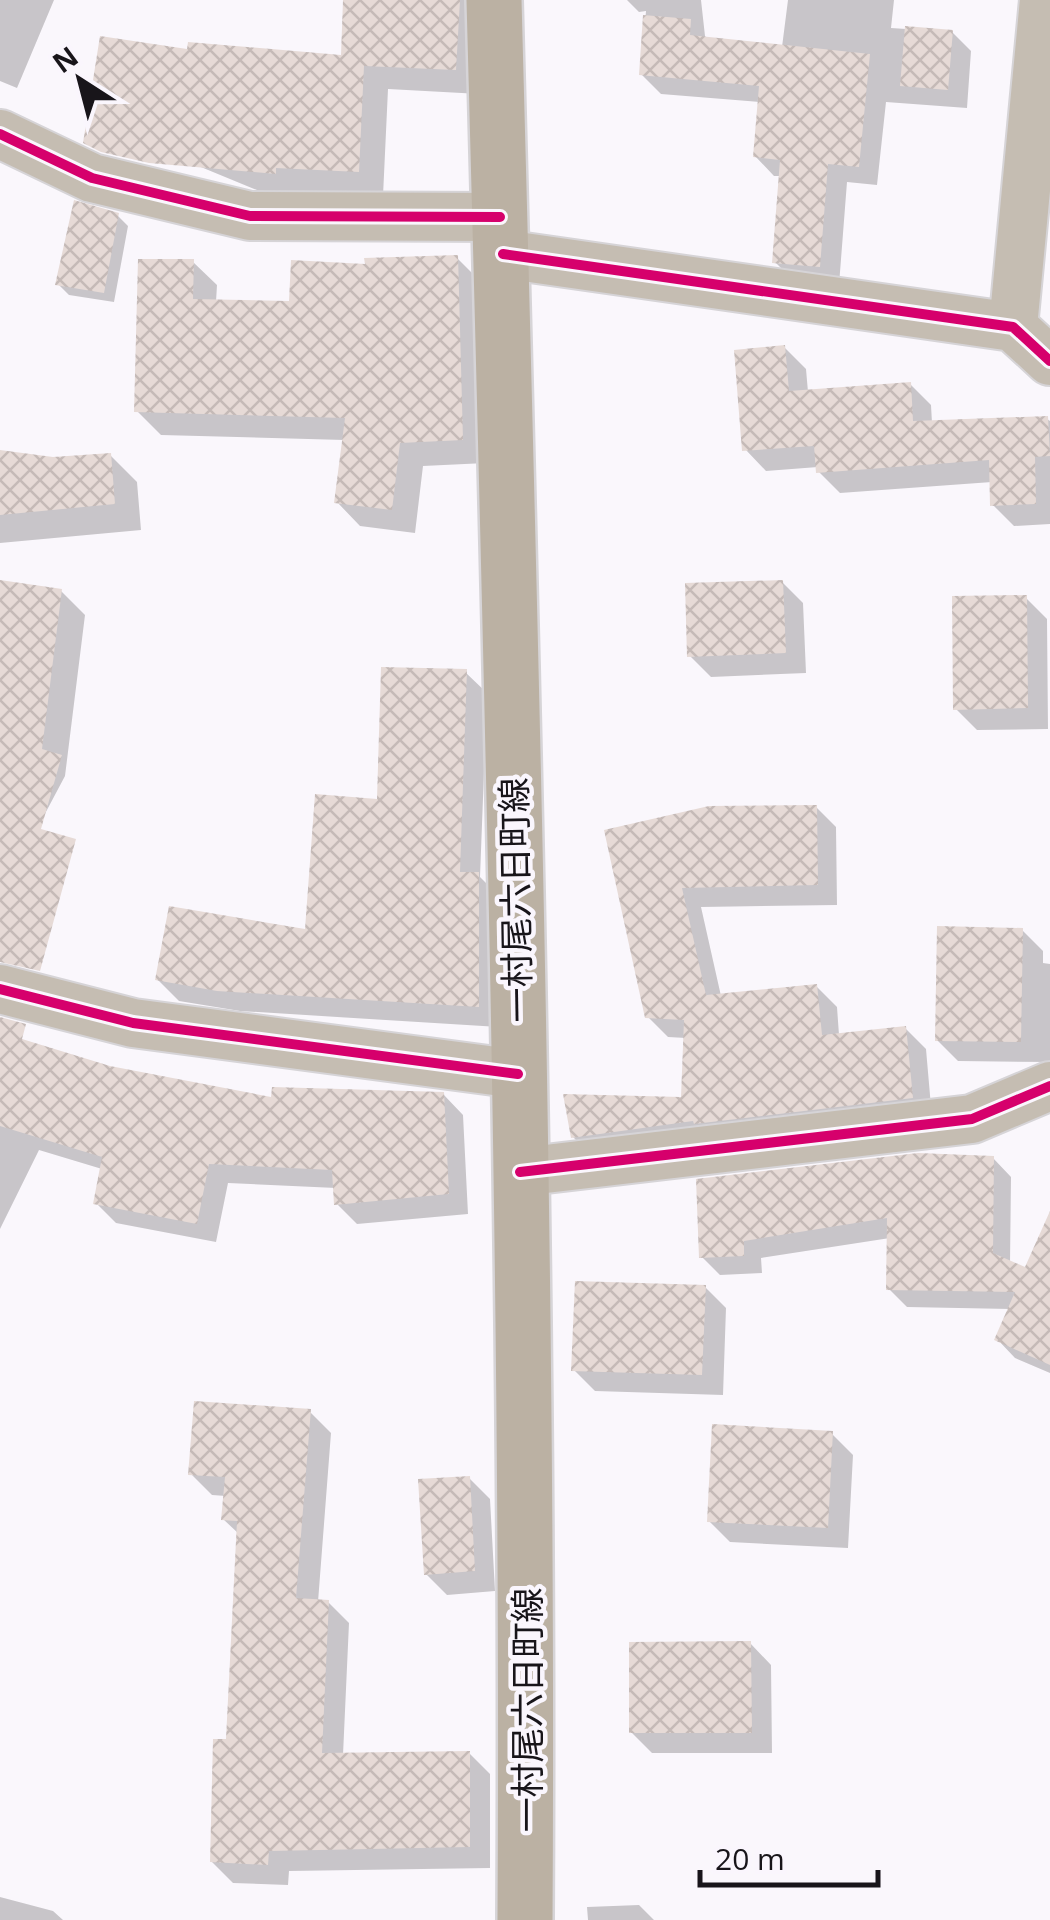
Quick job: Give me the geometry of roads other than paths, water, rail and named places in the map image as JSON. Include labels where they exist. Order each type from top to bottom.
[{"type":"main road","name":"一村尾六日町線","points":[[494,0],[502,236],[527,1572],[525,1920]]},
{"type":"street","points":[[1013,327],[1044,0]]},
{"type":"street","points":[[0,134],[92,178],[250,216],[502,236],[1013,327],[1050,361]]},
{"type":"street","points":[[0,988],[133,1023],[518,1074]]},
{"type":"street","points":[[520,1172],[972,1120],[1050,1086]]}]
